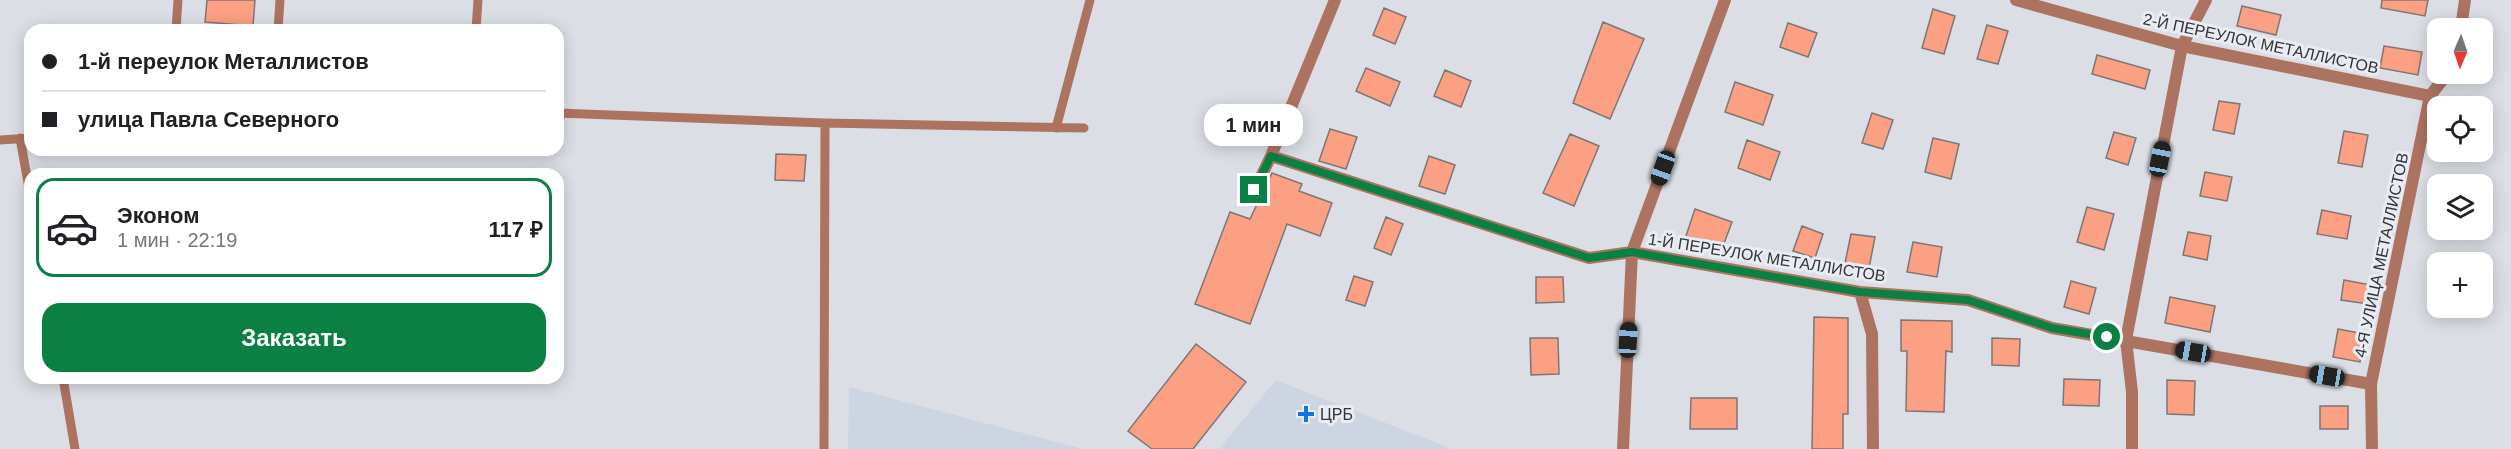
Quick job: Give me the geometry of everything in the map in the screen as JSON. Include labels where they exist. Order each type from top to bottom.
[{"type":"street","points":[[1254,190],[1271,156],[1335,0]]},
{"type":"street","points":[[1623,449],[1632,252],[1725,0]]},
{"type":"street","name":"2-Й ПЕРЕУЛОК МЕТАЛЛИСТОВ","points":[[2016,0],[2182,46],[2430,96]]},
{"type":"street","points":[[2132,449],[2132,392],[2126,340],[2182,46],[2206,0]]},
{"type":"street","points":[[2463,18],[2465,0]]},
{"type":"street","name":"4-Я УЛИЦА МЕТАЛЛИСТОВ","points":[[2430,96],[2439,84]]},
{"type":"street","name":"4-Я УЛИЦА МЕТАЛЛИСТОВ","points":[[2372,449],[2371,384],[2427,111]]},
{"type":"street","name":"1-Й ПЕРЕУЛОК МЕТАЛЛИСТОВ","points":[[1271,156],[1589,258],[1632,252],[1860,292],[1968,300],[2052,328],[2371,384]]},
{"type":"street","points":[[1860,292],[1872,334],[1873,449]]},
{"type":"lane","points":[[176,24],[178,0]]},
{"type":"lane","points":[[278,24],[280,0]]},
{"type":"lane","points":[[476,24],[478,0]]},
{"type":"lane","points":[[1056,128],[1090,0]]},
{"type":"lane","points":[[564,113],[825,123],[1084,128]]},
{"type":"lane","points":[[824,449],[825,123]]},
{"type":"lane","points":[[0,140],[24,138]]},
{"type":"lane","points":[[64,384],[75,449]]},
{"type":"shaded area","name":"ЦРБ","points":[[1276,380],[1452,449],[1219,449]]},
{"type":"shaded area","points":[[849,387],[1083,449],[848,449]]},
{"type":"building","points":[[207,0],[255,0],[253,24],[205,22]]},
{"type":"building","points":[[2382,0],[2428,0],[2425,16],[2381,8]]},
{"type":"building","points":[[2242,6],[2281,15],[2276,35],[2237,26]]},
{"type":"building","points":[[1384,8],[1406,17],[1395,44],[1373,35]]},
{"type":"building","points":[[1933,9],[1955,16],[1944,54],[1922,48]]},
{"type":"building","points":[[1603,22],[1644,39],[1610,119],[1573,103]]},
{"type":"building","points":[[1788,23],[1817,33],[1808,57],[1780,47]]},
{"type":"building","points":[[1987,25],[2008,31],[1998,64],[1977,59]]},
{"type":"building","points":[[2384,46],[2422,52],[2418,75],[2380,68]]},
{"type":"building","points":[[2097,55],[2150,70],[2145,89],[2092,74]]},
{"type":"building","points":[[1366,68],[1400,82],[1390,106],[1356,91]]},
{"type":"building","points":[[1445,70],[1471,81],[1461,107],[1434,96]]},
{"type":"building","points":[[1735,82],[1773,95],[1763,125],[1725,112]]},
{"type":"building","points":[[2219,101],[2240,104],[2234,134],[2213,130]]},
{"type":"building","points":[[1872,113],[1893,120],[1883,149],[1862,143]]},
{"type":"building","points":[[1330,129],[1357,137],[1346,169],[1319,161]]},
{"type":"building","points":[[2344,131],[2368,135],[2362,167],[2338,163]]},
{"type":"building","points":[[2114,132],[2136,138],[2128,165],[2106,158]]},
{"type":"building","points":[[1570,134],[1599,146],[1574,206],[1543,193]]},
{"type":"building","points":[[1933,138],[1959,144],[1951,179],[1925,172]]},
{"type":"building","points":[[1747,140],[1780,152],[1770,180],[1738,168]]},
{"type":"building","points":[[776,154],[806,155],[804,181],[775,180]]},
{"type":"building","points":[[1429,156],[1455,165],[1445,194],[1419,186]]},
{"type":"building","points":[[2205,172],[2232,177],[2227,201],[2200,196]]},
{"type":"building","points":[[1272,173],[1302,184],[1299,191],[1332,203],[1320,236],[1287,224],[1250,324],[1195,304],[1230,212],[1250,219]]},
{"type":"building","points":[[2087,207],[2114,214],[2104,250],[2077,242]]},
{"type":"building","points":[[1695,209],[1732,222],[1722,249],[1686,236]]},
{"type":"building","points":[[2322,210],[2351,216],[2347,239],[2317,234]]},
{"type":"building","points":[[1386,217],[1403,224],[1391,255],[1374,248]]},
{"type":"building","points":[[1802,226],[1823,234],[1815,258],[1793,251]]},
{"type":"building","points":[[2188,232],[2211,236],[2207,260],[2183,255]]},
{"type":"building","points":[[1851,234],[1875,237],[1869,268],[1845,263]]},
{"type":"building","points":[[1913,242],[1942,247],[1937,277],[1907,272]]},
{"type":"building","points":[[1354,276],[1373,282],[1365,306],[1346,300]]},
{"type":"building","points":[[1536,277],[1563,277],[1564,302],[1536,303]]},
{"type":"building","points":[[2344,280],[2371,285],[2368,304],[2341,300]]},
{"type":"building","points":[[2071,281],[2096,288],[2089,314],[2064,307]]},
{"type":"building","points":[[2170,297],[2215,306],[2210,332],[2165,323]]},
{"type":"building","points":[[1814,317],[1848,318],[1848,414],[1843,414],[1843,449],[1812,449]]},
{"type":"building","points":[[1901,320],[1952,321],[1952,352],[1946,351],[1944,412],[1906,411],[1907,351],[1901,351]]},
{"type":"building","points":[[2338,329],[2365,334],[2360,362],[2333,357]]},
{"type":"building","points":[[1530,338],[1558,338],[1559,374],[1531,375]]},
{"type":"building","points":[[1992,338],[2020,339],[2019,366],[1992,365]]},
{"type":"building","points":[[1196,344],[1246,382],[1193,449],[1152,449],[1128,431]]},
{"type":"building","points":[[2064,379],[2100,380],[2099,406],[2063,405]]},
{"type":"building","points":[[2167,380],[2195,381],[2194,415],[2167,414]]},
{"type":"building","points":[[1691,398],[1737,398],[1737,429],[1690,429]]},
{"type":"building","points":[[2320,406],[2348,406],[2348,429],[2320,429]]},
{"type":"place","name":"ЦРБ","points":[[1306,414]]},
{"type":"route","points":[[1254,190],[1271,156],[1589,258],[1632,252],[1860,292],[1968,300],[2052,328],[2107,337]]}]
